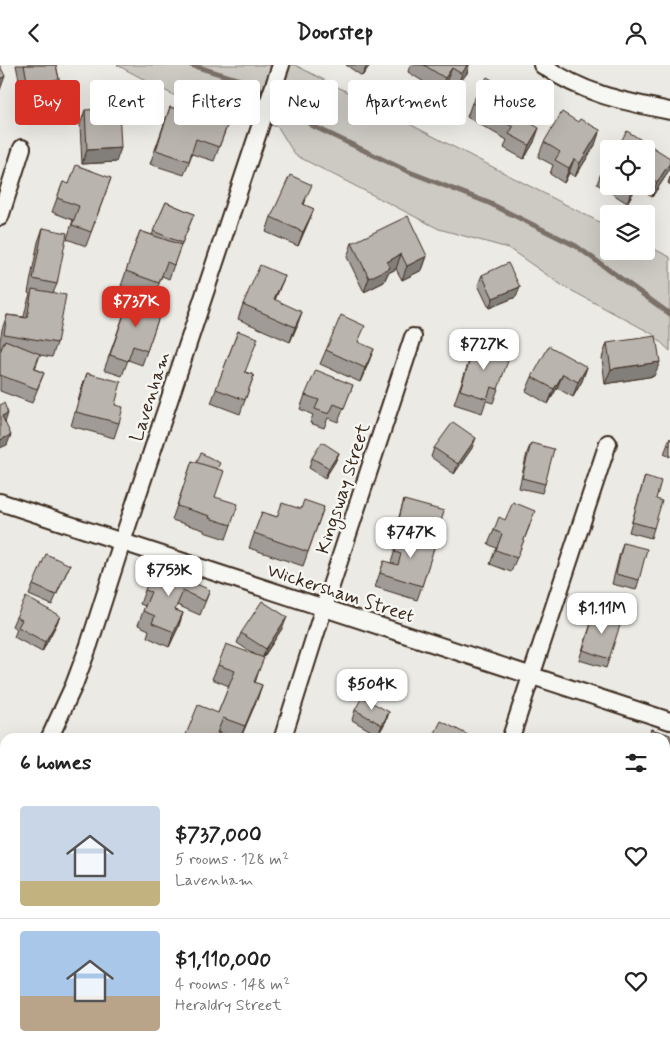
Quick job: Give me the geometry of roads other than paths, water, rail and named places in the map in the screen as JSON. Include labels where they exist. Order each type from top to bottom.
[{"type":"street","points":[[542,65],[574,84],[597,94],[670,111]]},
{"type":"street","name":"Lavenham","points":[[52,733],[74,685],[89,645],[281,66]]},
{"type":"street","points":[[0,217],[22,148]]},
{"type":"street","name":"Kingsway Street","points":[[284,733],[414,337]]},
{"type":"street","points":[[512,733],[608,443]]},
{"type":"street","name":"Wickersham Street","points":[[0,502],[670,721]]},
{"type":"waterway","points":[[191,65],[253,84],[313,126],[407,171],[489,203],[576,246],[670,314]]}]
